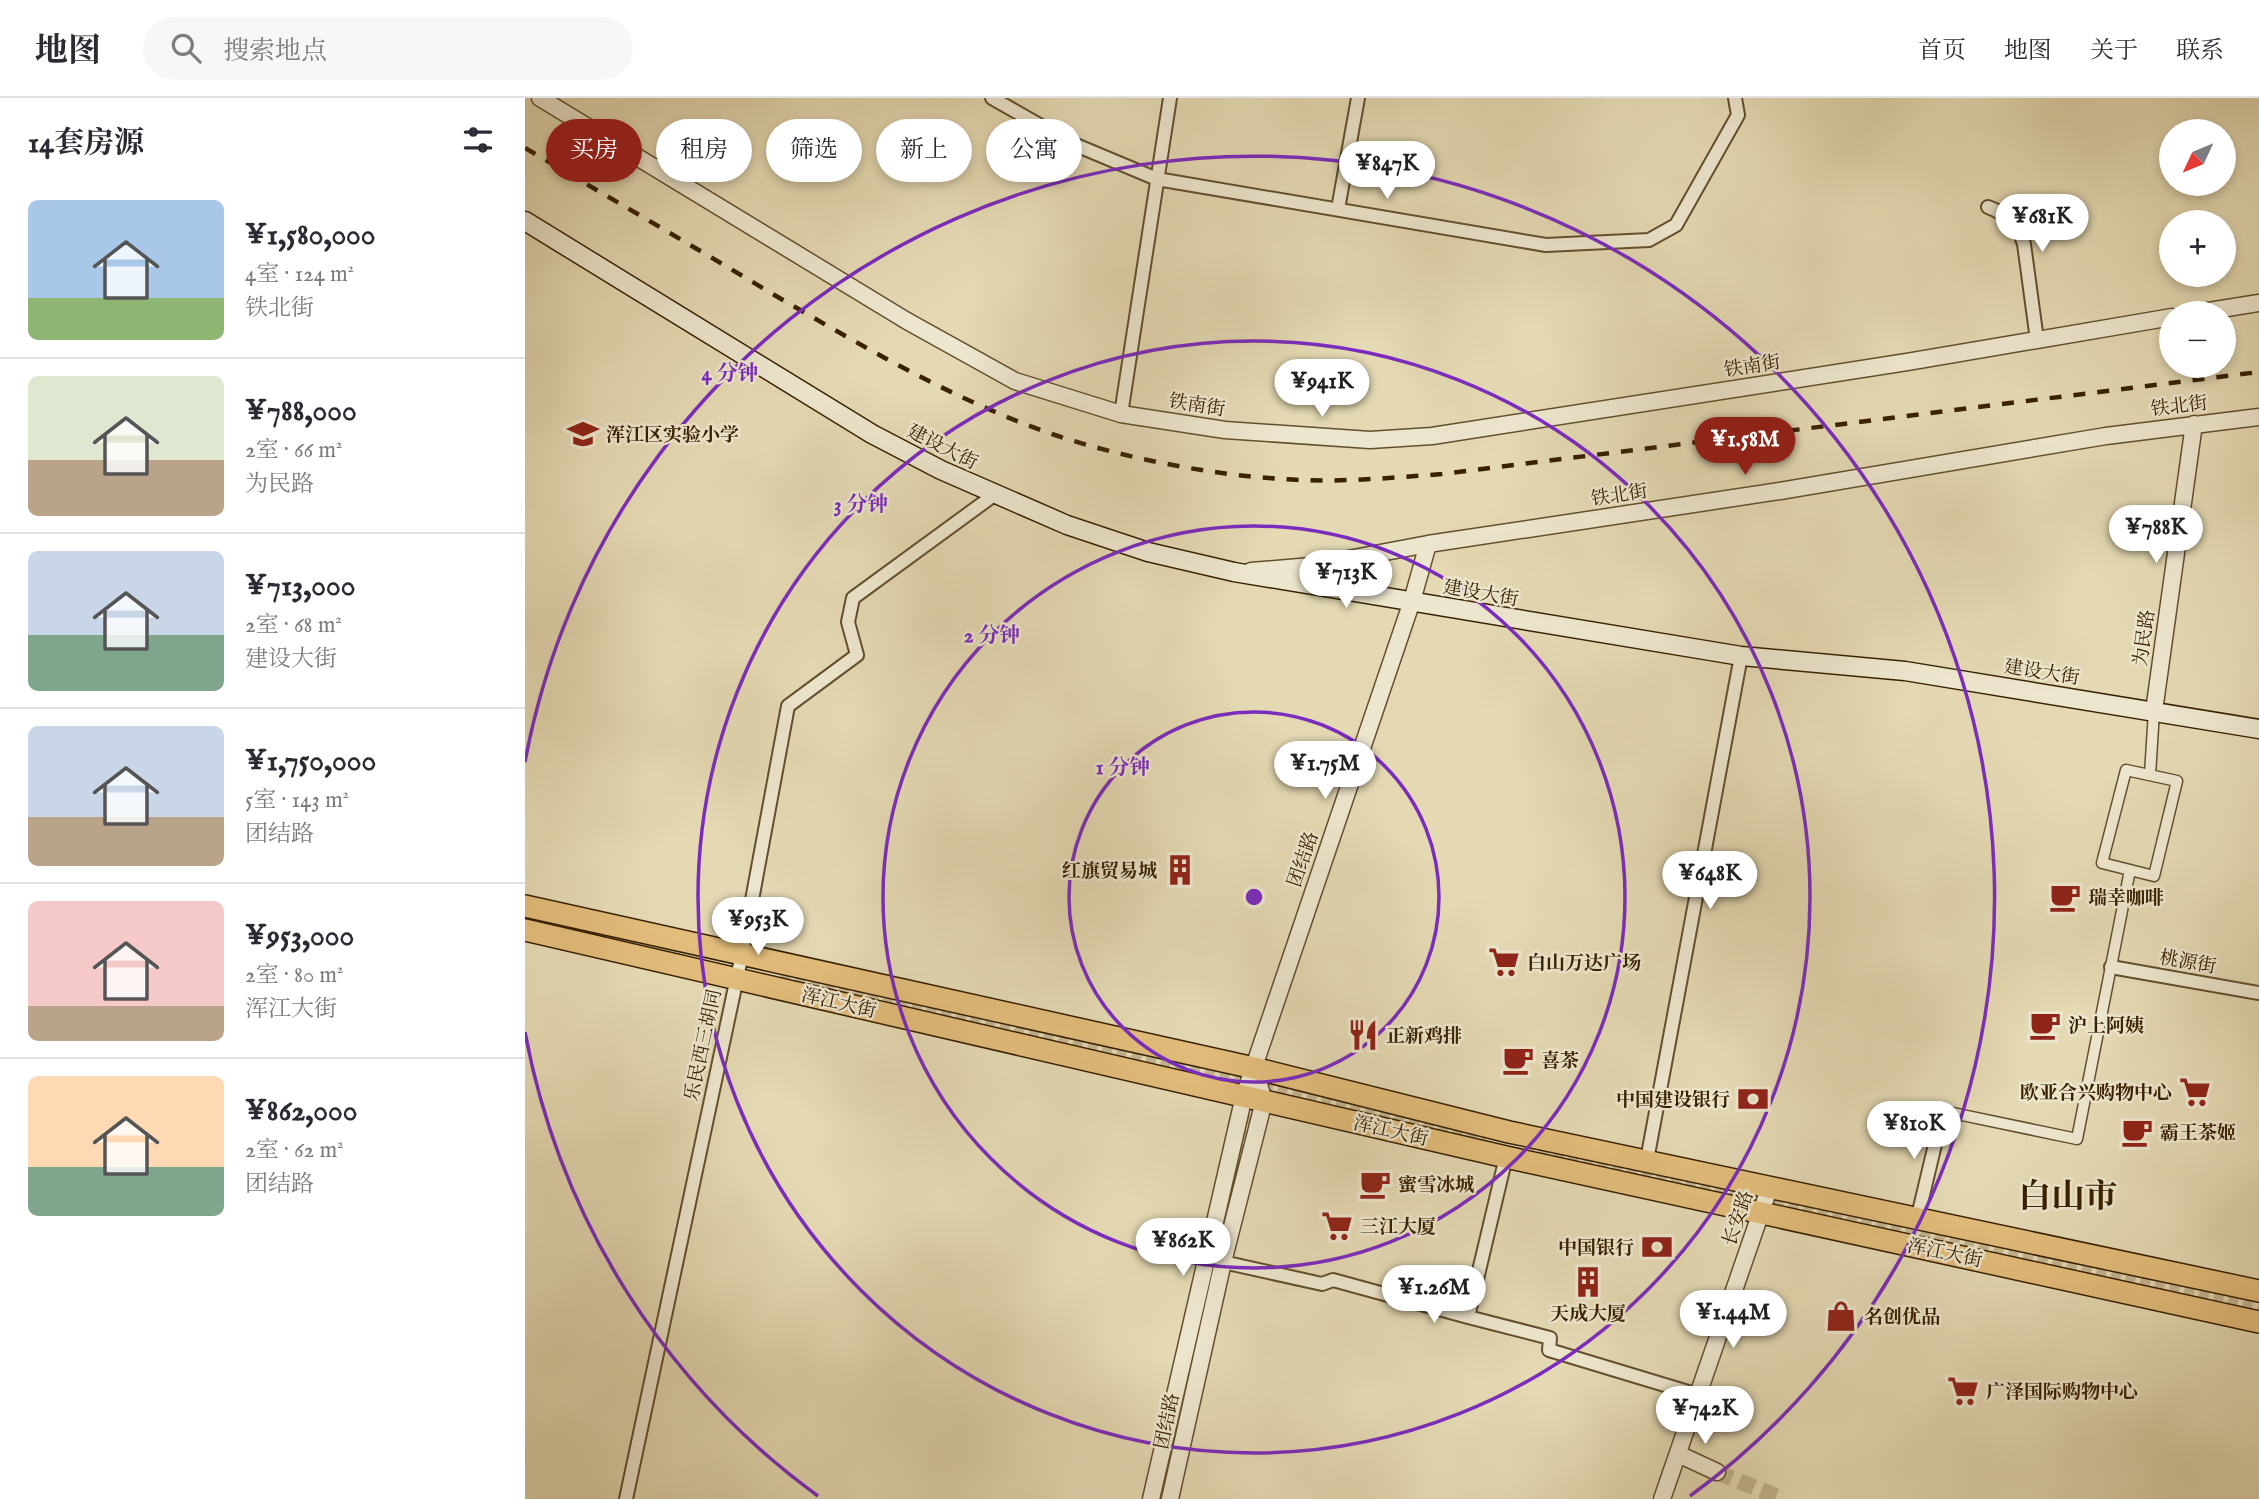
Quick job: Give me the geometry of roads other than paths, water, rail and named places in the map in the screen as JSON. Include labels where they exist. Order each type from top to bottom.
[{"type":"main road","name":"建设大街","points":[[525,221],[872,433],[994,495],[1067,525],[1148,552],[1234,572],[1741,656],[1905,671],[2259,729]]},
{"type":"main road","name":"浑江大街","points":[[525,906],[1254,1068],[1509,1132],[2259,1291]]},
{"type":"main road","name":"浑江大街","points":[[525,930],[1506,1157],[2259,1322]]},
{"type":"street","name":"铁南街","points":[[540,98],[907,321],[1015,380],[1121,414],[1225,430],[1370,440],[1432,436],[2159,319]]},
{"type":"street","points":[[992,98],[1071,143],[1157,179],[1546,245],[1649,240],[1676,225],[1738,115],[1735,98]]},
{"type":"street","points":[[1121,414],[1170,98]]},
{"type":"street","points":[[1338,209],[1358,98]]},
{"type":"street","points":[[1988,207],[2000,212],[2019,231],[2024,244],[2037,340]]},
{"type":"street","points":[[2236,307],[2259,303]]},
{"type":"street","name":"铁北街","points":[[1234,572],[1311,566],[1427,544],[1780,491],[2106,436],[2259,417]]},
{"type":"street","name":"为民路","points":[[2150,775],[2154,711],[2194,424]]},
{"type":"street","name":"乐民西三胡同","points":[[626,1499],[742,954],[788,706],[857,655],[848,622],[853,598],[994,495]]},
{"type":"street","name":"团结路","points":[[1170,1499],[1223,1262],[1254,1098],[1254,1068],[1412,601],[1427,544]]},
{"type":"street","points":[[1647,1160],[1741,656]]},
{"type":"street","points":[[2126,771],[2177,781],[2154,876],[2130,870],[2102,863],[2126,771]]},
{"type":"street","points":[[1917,1220],[1943,1111],[2077,1139],[2130,870]]},
{"type":"street","name":"桃源街","points":[[2111,967],[2259,993]]},
{"type":"street","name":"团结路","points":[[1151,1499],[1254,1098]]},
{"type":"street","points":[[1468,1317],[1506,1157]]},
{"type":"street","name":"长安路","points":[[1662,1499],[1769,1189]]},
{"type":"street","points":[[1223,1262],[1322,1284],[1333,1280],[1550,1338],[1549,1350],[1697,1395]]},
{"type":"street","points":[[1678,1454],[1717,1472]]},
{"type":"tunnel","points":[[780,978],[1486,1137]]},
{"type":"tunnel","points":[[1220,1242],[1253,1097]]},
{"type":"tunnel","points":[[1525,1146],[1882,1228],[2259,1308]]},
{"type":"tunnel","points":[[1717,1472],[1783,1499]]},
{"type":"railway","points":[[525,148],[840,333],[981,406],[1055,435],[1110,451],[1227,474],[1323,480],[1442,474],[2259,372]]},
{"type":"place","name":"浑江区实验小学","points":[[583,434]]},
{"type":"place","name":"红旗贸易城","points":[[1180,870]]},
{"type":"place","name":"瑞幸咖啡","points":[[2065,897]]},
{"type":"place","name":"白山万达广场","points":[[1504,962]]},
{"type":"place","name":"沪上阿姨","points":[[2045,1025]]},
{"type":"place","name":"正新鸡排","points":[[1363,1035]]},
{"type":"place","name":"喜茶","points":[[1518,1060]]},
{"type":"place","name":"欧亚合兴购物中心","points":[[2195,1092]]},
{"type":"place","name":"中国建设银行","points":[[1753,1099]]},
{"type":"place","name":"霸王茶姬","points":[[2137,1132]]},
{"type":"place","name":"蜜雪冰城","points":[[1375,1184]]},
{"type":"place","name":"三江大厦","points":[[1337,1226]]},
{"type":"place","name":"中国银行","points":[[1657,1247]]},
{"type":"place","name":"天成大厦","points":[[1588,1282]]},
{"type":"place","name":"名创优品","points":[[1841,1316]]},
{"type":"place","name":"广泽国际购物中心","points":[[1963,1391]]},
{"type":"district","name":"白山市","points":[[2068,1195]]}]
